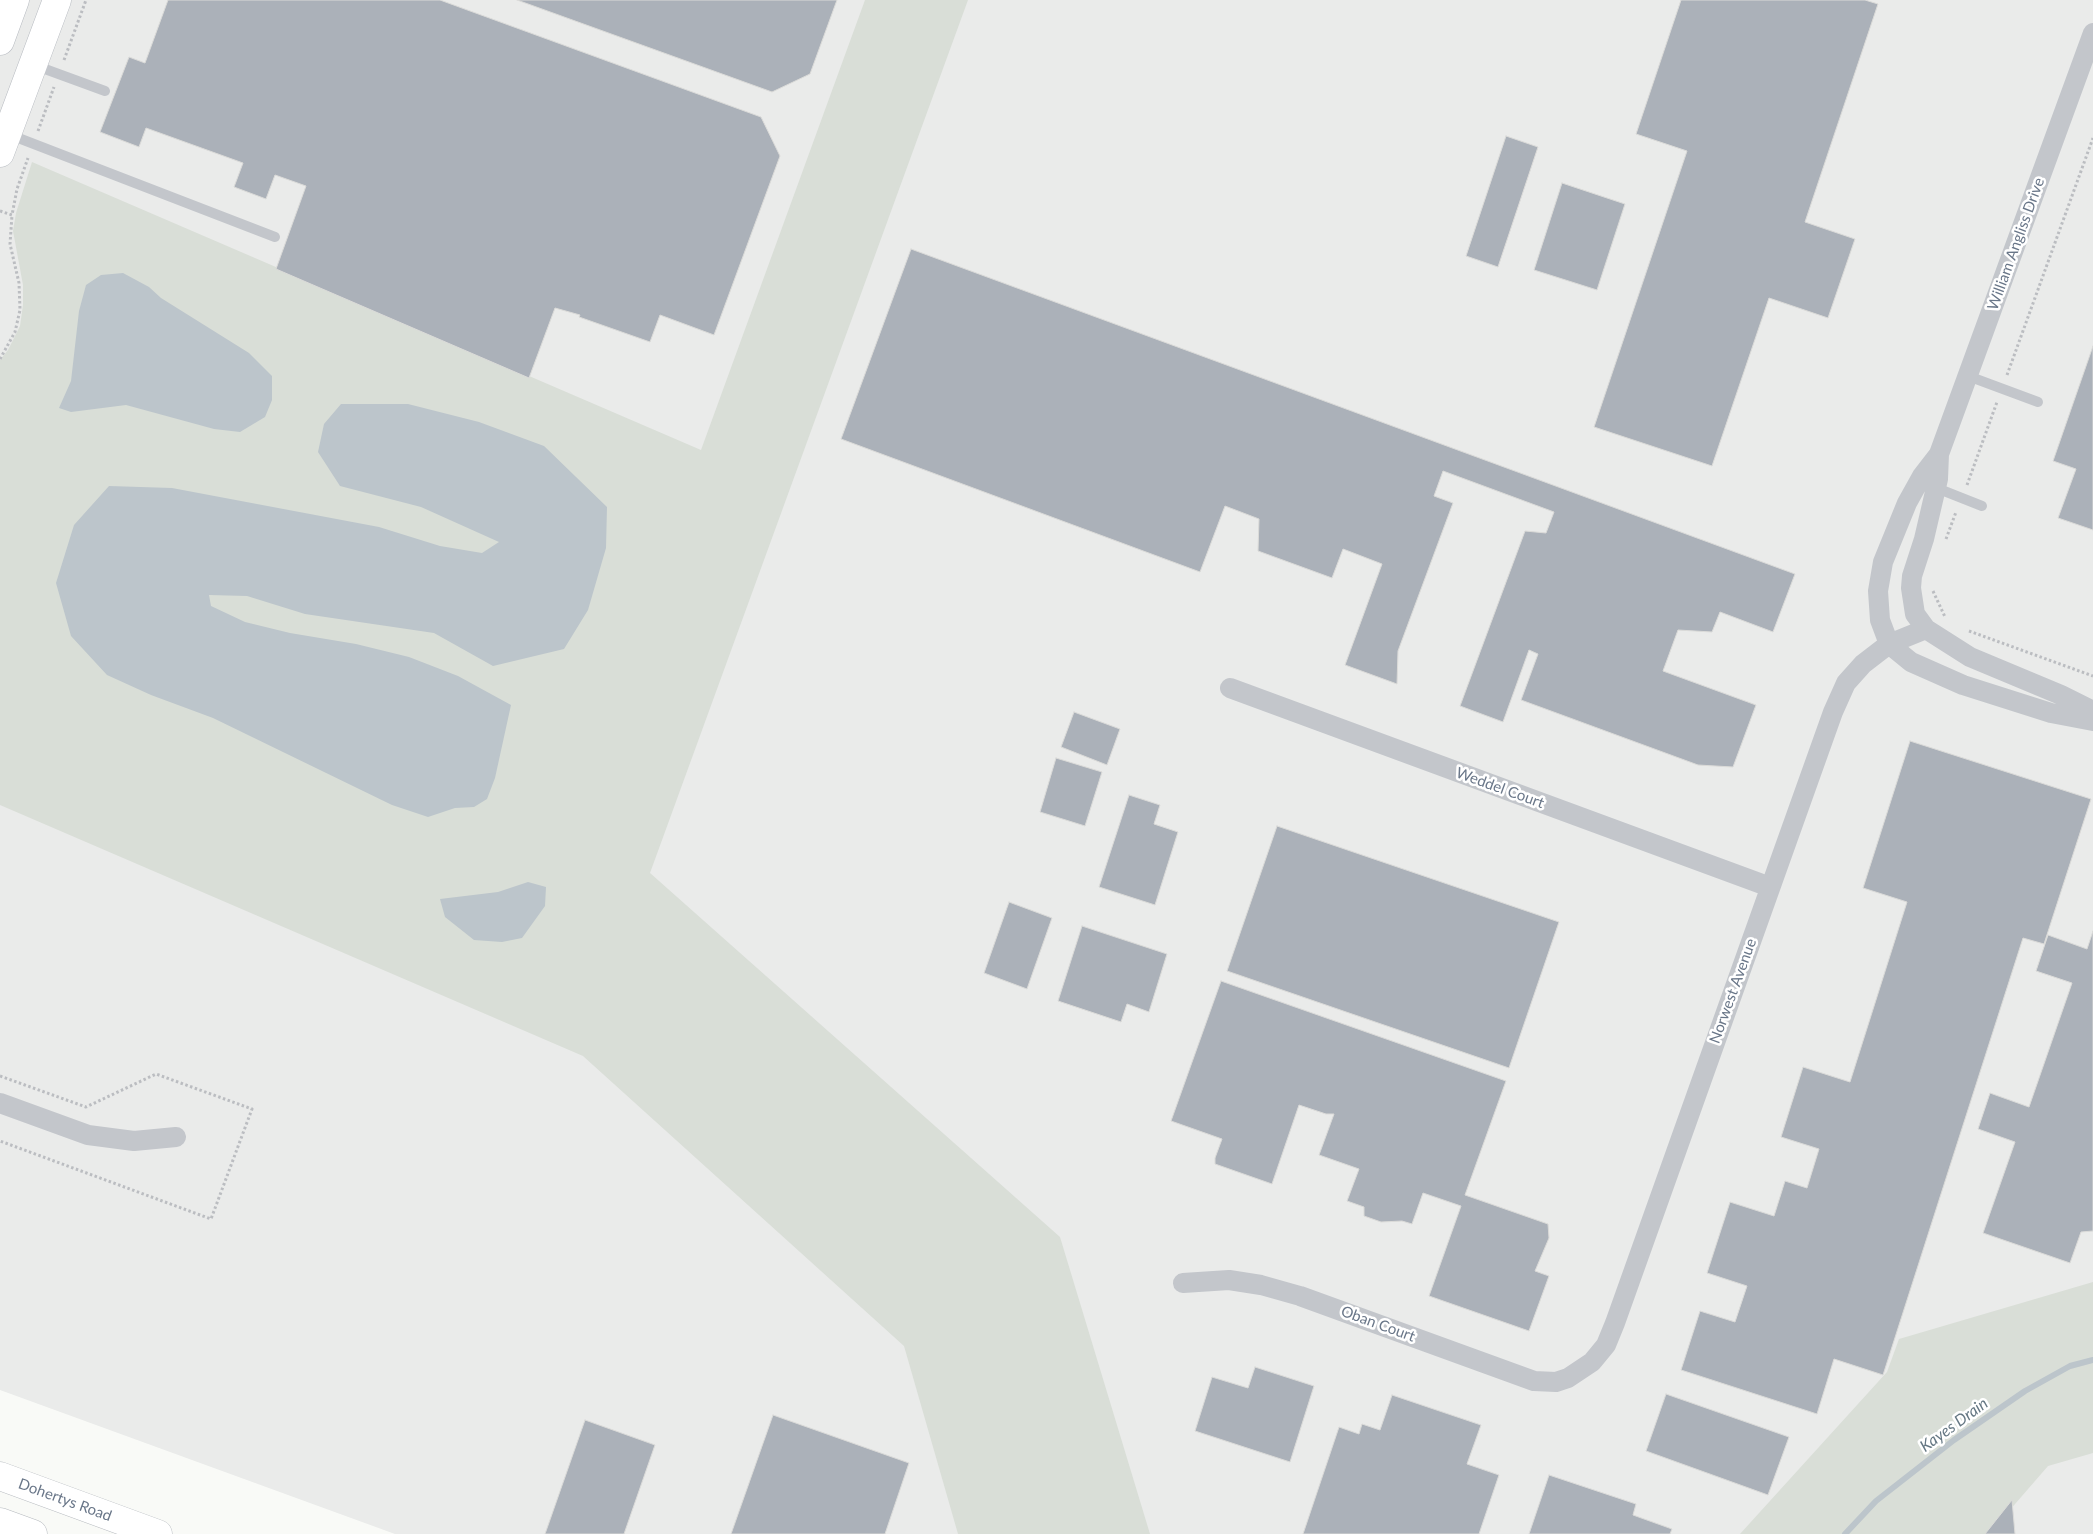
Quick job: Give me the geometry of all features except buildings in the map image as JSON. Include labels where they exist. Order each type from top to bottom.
[{"type":"main road","points":[[0,41],[15,0]]},
{"type":"main road","points":[[4,144],[57,0]]},
{"type":"main road","name":"Dohertys Road","points":[[0,1476],[158,1534]]},
{"type":"main road","points":[[0,1522],[33,1534]]},
{"type":"street","name":"William Angliss Drive","points":[[2093,33],[1927,484],[1924,539],[1912,576],[1911,588],[1915,614],[1926,630],[1970,657],[2054,691],[2093,712]]},
{"type":"street","name":"William Angliss Drive","points":[[1889,644],[1880,620],[1878,591],[1883,562],[1907,503],[1927,484]]},
{"type":"street","name":"Norwest Avenue","points":[[1568,1378],[1592,1362],[1606,1346],[1609,1339],[1833,712],[1846,684],[1863,664],[1889,644],[1926,630]]},
{"type":"street","points":[[1889,644],[1911,662],[1963,685],[2051,713],[2093,721]]},
{"type":"street","name":"Weddel Court","points":[[1230,688],[1770,888]]},
{"type":"street","points":[[0,1103],[88,1135],[134,1141],[176,1137]]},
{"type":"street","name":"Oban Court","points":[[1183,1282],[1229,1280],[1260,1285],[1300,1296],[1534,1381],[1556,1382],[1568,1378]]},
{"type":"lane","points":[[33,65],[105,91]]},
{"type":"lane","points":[[4,144],[33,145],[275,237]]},
{"type":"lane","points":[[1968,376],[2038,402]]},
{"type":"lane","points":[[1927,484],[1982,506]]},
{"type":"path","points":[[0,359],[14,332],[20,310],[20,289],[10,244],[12,215],[17,189],[86,0]]},
{"type":"path","points":[[1946,541],[2093,138]]},
{"type":"path","points":[[0,211],[12,215]]},
{"type":"path","points":[[1930,583],[1947,623]]},
{"type":"path","points":[[1965,629],[2093,676]]},
{"type":"shaded area","points":[[0,0],[2093,0],[2093,1534],[395,1534],[0,1390]]},
{"type":"shaded area","points":[[865,0],[968,0],[650,873],[1060,1237],[1150,1534],[958,1534],[904,1346],[583,1056],[0,805],[0,360],[8,350],[20,326],[23,285],[13,231],[16,213],[32,162],[701,450]]},
{"type":"shaded area","points":[[123,273],[149,287],[161,298],[249,353],[272,376],[272,400],[265,417],[240,432],[214,429],[126,405],[71,412],[59,408],[71,381],[79,311],[86,285],[101,275]]},
{"type":"shaded area","points":[[341,404],[408,404],[479,422],[544,446],[607,507],[606,548],[588,610],[564,649],[493,666],[434,633],[305,614],[247,596],[209,595],[211,606],[245,622],[290,633],[356,644],[409,657],[458,676],[511,705],[495,778],[487,799],[474,807],[455,808],[428,817],[392,805],[213,718],[151,695],[107,675],[71,636],[56,583],[74,525],[109,486],[172,488],[379,527],[440,546],[482,553],[499,542],[421,507],[340,486],[318,452],[324,424]]},
{"type":"shaded area","points":[[528,882],[546,887],[545,906],[522,938],[502,942],[474,940],[445,917],[440,899],[498,892]]},
{"type":"shaded area","points":[[2093,1282],[2093,1453],[2048,1466],[1989,1534],[1740,1534],[1887,1372],[1899,1339]]},
{"type":"waterway","name":"Kayes Drain","points":[[1845,1534],[1876,1501],[1954,1440],[2025,1391],[2070,1366],[2093,1360]]}]
